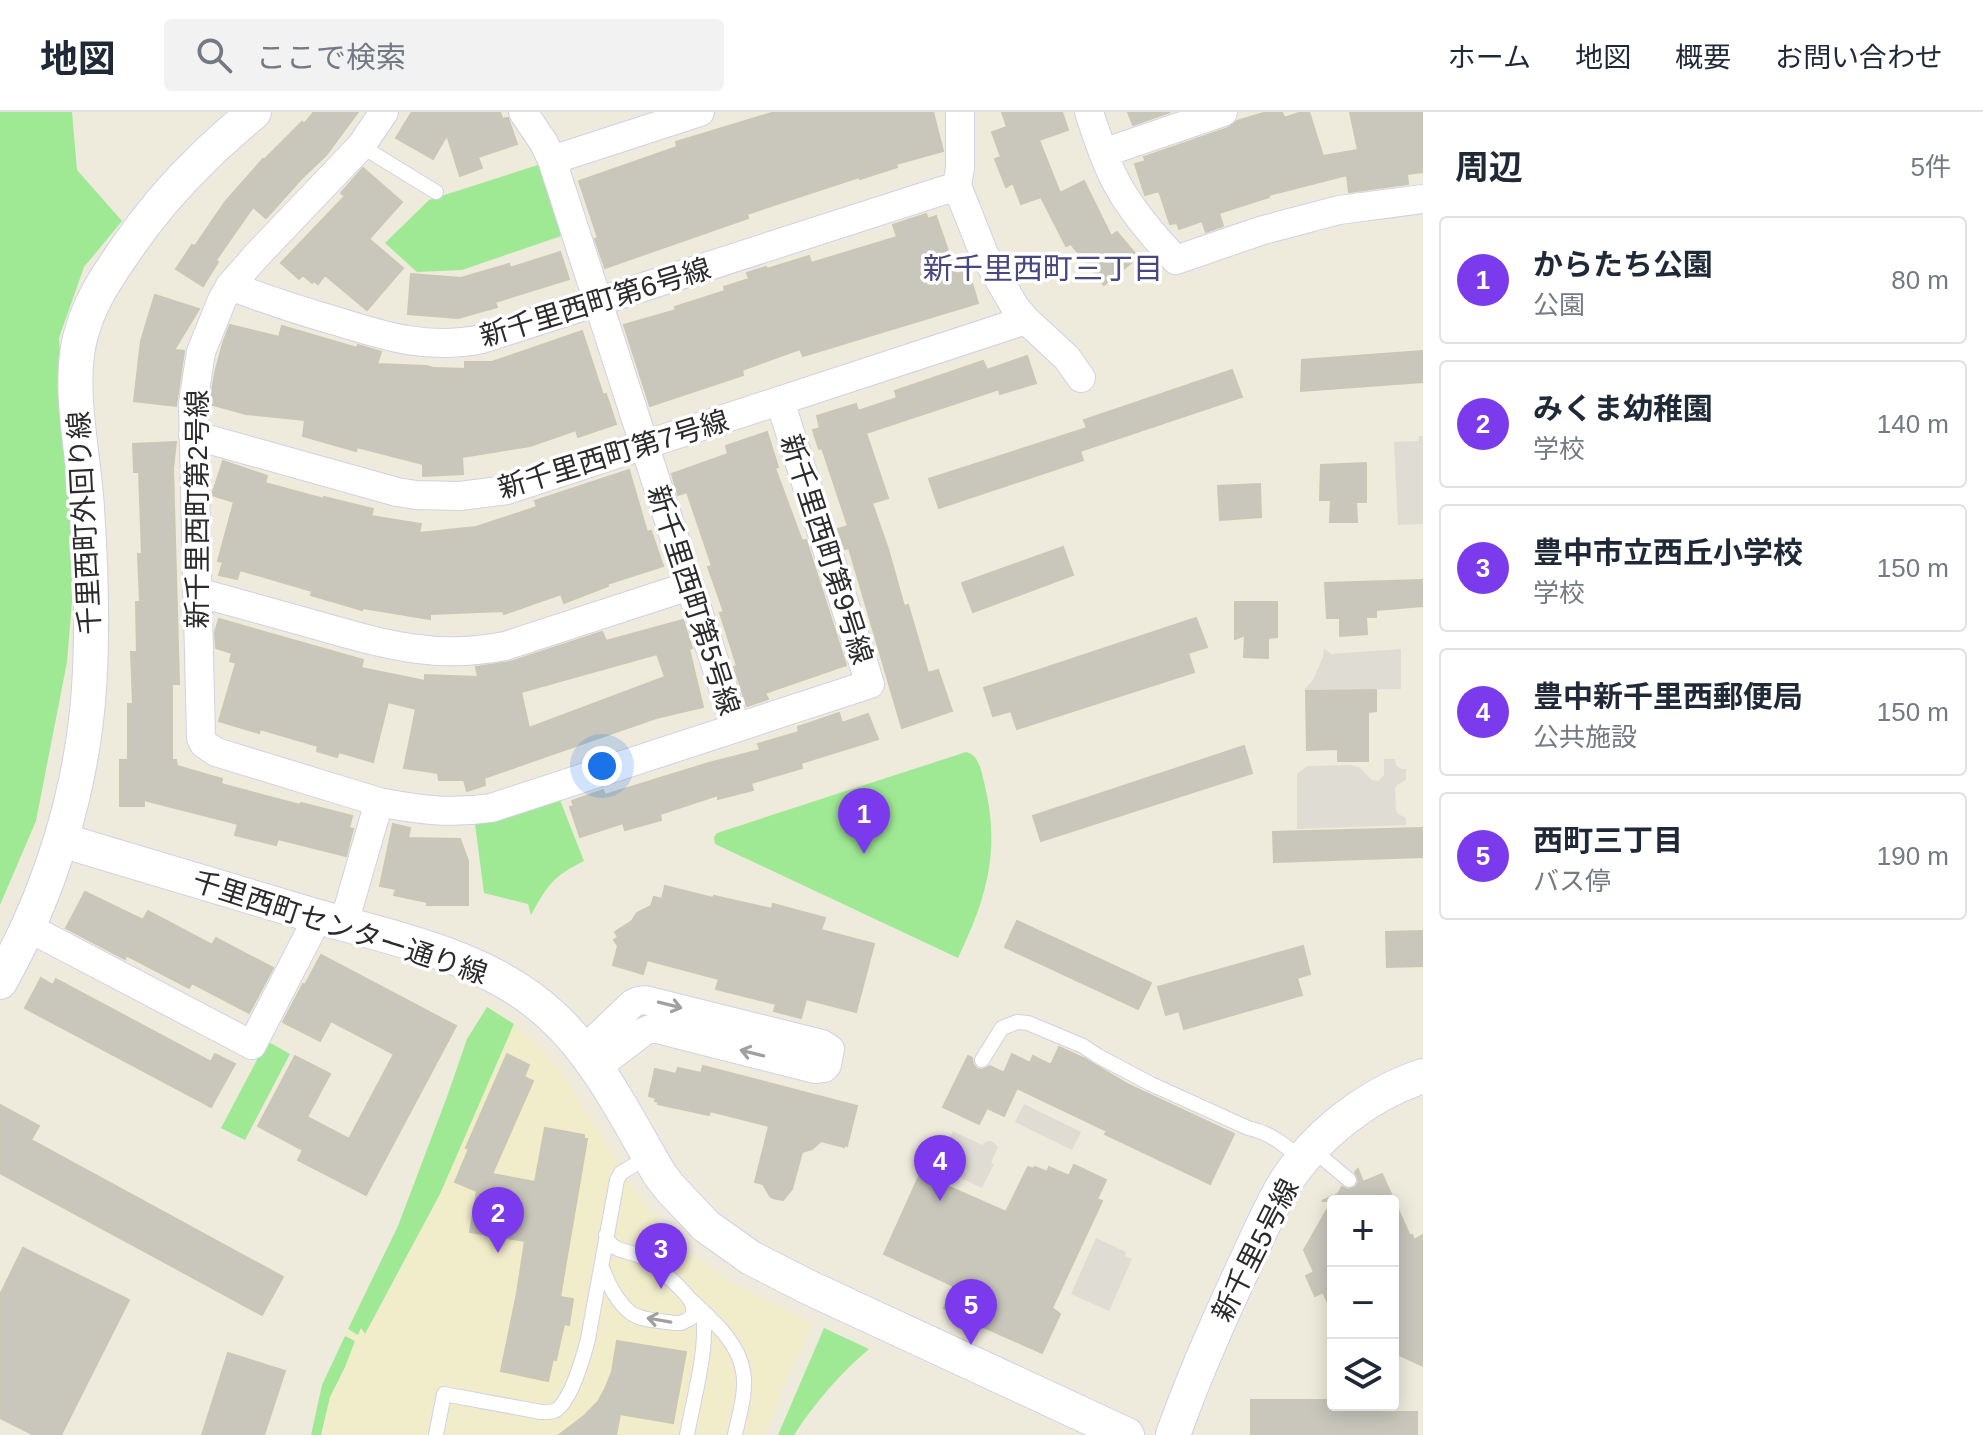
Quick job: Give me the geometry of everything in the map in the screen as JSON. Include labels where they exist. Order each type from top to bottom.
[{"type":"street","name":"千里西町外回り線","points":[[0,982],[27,927],[61,840],[87,711],[91,663],[89,538],[76,390],[76,364],[82,329],[101,286],[148,219],[186,174],[254,112]]},
{"type":"street","name":"新千里西町第2号線","points":[[379,802],[209,749],[201,738],[193,403],[201,352],[230,286],[361,146],[384,112]]},
{"type":"street","name":"新千里西町第5号線","points":[[523,112],[552,160],[736,728]]},
{"type":"street","points":[[552,160],[700,112]]},
{"type":"street","points":[[960,112],[957,186],[984,254],[1007,295],[1026,320],[1067,358],[1081,378]]},
{"type":"street","points":[[1089,112],[1114,179],[1137,214],[1176,260],[1260,231],[1339,210],[1423,199]]},
{"type":"street","points":[[1103,153],[1223,112]]},
{"type":"street","name":"新千里西町第6号線","points":[[230,286],[271,302],[394,339],[459,343],[482,339],[597,303],[957,186]]},
{"type":"street","name":"新千里西町第7号線","points":[[193,435],[368,485],[416,495],[460,496],[507,490],[1026,320]]},
{"type":"street","name":"新千里西町第9号線","points":[[379,802],[429,811],[491,808],[870,684],[780,401]]},
{"type":"street","points":[[197,592],[380,643],[441,652],[505,646],[689,586]]},
{"type":"street","points":[[27,927],[252,1045],[331,920],[379,802]]},
{"type":"street","name":"千里西町センター通り線","points":[[61,840],[465,961],[513,985],[548,1012],[590,1058],[671,1189],[706,1226],[751,1258],[810,1288],[1127,1435]]},
{"type":"street","points":[[645,1000],[822,1044],[830,1049],[827,1065],[815,1069],[650,1029],[590,1058],[632,1004],[645,1000]]},
{"type":"street","name":"新千里5号線","points":[[1173,1435],[1191,1385],[1235,1285],[1286,1182],[1307,1154],[1336,1126],[1365,1104],[1423,1076]]},
{"type":"lane","points":[[361,146],[436,192]]},
{"type":"lane","points":[[982,1060],[1002,1028],[1017,1022],[1035,1025],[1083,1046],[1151,1084],[1248,1128],[1263,1131],[1349,1180]]},
{"type":"lane","points":[[436,1435],[444,1394],[541,1412],[558,1410],[572,1387],[586,1349],[617,1180],[621,1173],[649,1156]]},
{"type":"lane","points":[[606,1235],[612,1246],[649,1261],[730,1341],[739,1356],[743,1373],[735,1435]]},
{"type":"lane","points":[[603,1257],[607,1281],[630,1313],[681,1323],[691,1318],[693,1312],[687,1296]]},
{"type":"lane","points":[[687,1435],[704,1340],[701,1310]]},
{"type":"shaded area","points":[[1419,436],[1423,436],[1423,524],[1398,525],[1394,442],[1418,441]]},
{"type":"shaded area","points":[[1324,648],[1331,654],[1401,649],[1401,689],[1304,690],[1313,680]]},
{"type":"shaded area","points":[[1384,759],[1395,759],[1396,766],[1406,769],[1406,780],[1395,789],[1396,810],[1406,818],[1406,825],[1297,829],[1297,774],[1307,766],[1350,765],[1359,767],[1372,780],[1378,781],[1384,775]]},
{"type":"shaded area","points":[[514,1024],[545,1052],[563,1074],[642,1201],[673,1237],[732,1283],[813,1323],[765,1435],[321,1435],[330,1397],[354,1342],[345,1336],[348,1329],[358,1334],[360,1327],[365,1334],[377,1313],[440,1194]]},
{"type":"shaded area","points":[[1024,1104],[1081,1132],[1072,1150],[1015,1122]]},
{"type":"shaded area","points":[[953,1131],[982,1145],[992,1141],[998,1147],[991,1163],[994,1164],[982,1188],[936,1166]]},
{"type":"shaded area","points":[[1096,1238],[1126,1252],[1125,1256],[1132,1259],[1109,1311],[1071,1294]]},
{"type":"green space","points":[[0,112],[72,112],[77,170],[122,221],[84,267],[59,338],[74,577],[67,662],[36,821],[0,905]]},
{"type":"green space","points":[[541,164],[564,235],[462,270],[417,272],[385,243],[429,200]]},
{"type":"green space","points":[[966,752],[977,760],[982,773],[989,807],[991,851],[977,914],[958,958],[715,844],[717,833]]},
{"type":"green space","points":[[560,800],[584,861],[552,883],[531,915],[528,904],[484,893],[475,824]]},
{"type":"green space","points":[[487,1007],[514,1024],[440,1194],[365,1334],[361,1328],[358,1335],[348,1329],[398,1226],[467,1039]]},
{"type":"green space","points":[[267,1041],[290,1054],[245,1140],[221,1128]]},
{"type":"green space","points":[[824,1328],[869,1349],[828,1389],[794,1435],[778,1435]]},
{"type":"green space","points":[[345,1336],[355,1341],[330,1397],[321,1435],[311,1435],[322,1385]]},
{"type":"building","points":[[314,112],[358,112],[326,155],[266,218],[253,207],[216,260],[218,262],[203,286],[176,269],[225,202],[263,159]]},
{"type":"building","points":[[412,112],[500,112],[502,119],[508,118],[517,144],[478,157],[482,168],[460,176],[447,135],[433,159],[396,138]]},
{"type":"building","points":[[775,112],[933,112],[943,151],[747,214],[748,218],[605,268],[579,181],[677,147],[676,142]]},
{"type":"building","points":[[1002,112],[1062,112],[1068,130],[1039,140],[1060,193],[1084,181],[1111,236],[1117,232],[1138,257],[1104,285],[1071,244],[1066,246],[1041,197],[1021,204],[1013,183],[1006,187],[995,159],[1001,157],[992,132],[1007,127]]},
{"type":"building","points":[[1128,112],[1170,112],[1133,125]]},
{"type":"building","points":[[1267,112],[1282,112],[1284,118],[1309,112],[1323,156],[1358,150],[1350,112],[1423,112],[1423,172],[1407,174],[1408,184],[1349,192],[1347,175],[1269,195],[1219,213],[1223,226],[1206,232],[1202,221],[1179,229],[1177,223],[1170,224],[1159,191],[1145,195],[1135,164],[1146,161],[1144,157]]},
{"type":"building","points":[[363,168],[402,202],[369,239],[403,268],[367,310],[325,275],[318,284],[312,283],[303,275],[299,279],[281,263],[345,196],[341,193]]},
{"type":"building","points":[[926,214],[928,219],[936,216],[956,274],[968,270],[978,303],[803,356],[800,349],[742,370],[743,375],[650,406],[624,325],[725,291],[724,287],[749,279],[747,273],[809,256],[811,263],[897,237],[893,225]]},
{"type":"building","points":[[560,252],[569,279],[495,302],[497,307],[458,318],[408,314],[411,274],[461,278],[509,264],[510,268]]},
{"type":"building","points":[[155,295],[199,309],[174,350],[184,351],[176,406],[134,401],[141,341]]},
{"type":"building","points":[[230,325],[279,337],[282,326],[381,352],[377,364],[437,369],[465,369],[465,362],[492,362],[582,331],[616,424],[578,437],[576,430],[530,446],[462,457],[463,474],[423,476],[423,464],[357,447],[356,451],[303,436],[305,420],[246,414],[210,404],[215,373]]},
{"type":"building","points":[[1423,351],[1423,382],[1301,391],[1302,360]]},
{"type":"building","points":[[1027,356],[1036,383],[1000,394],[999,389],[866,433],[888,498],[872,503],[928,673],[938,670],[952,711],[902,728],[849,548],[845,549],[838,529],[848,526],[813,430],[820,428],[817,416],[856,404],[858,411],[897,398],[895,391],[983,361],[987,370]]},
{"type":"building","points":[[1232,370],[1242,397],[1080,451],[1083,460],[939,508],[929,479],[1087,428],[1084,420]]},
{"type":"building","points":[[767,432],[778,467],[775,468],[802,541],[806,540],[846,665],[765,693],[768,699],[747,706],[720,613],[724,612],[708,567],[712,566],[687,492],[678,495],[672,474],[728,454],[726,446]]},
{"type":"building","points":[[176,442],[173,468],[179,684],[172,684],[172,760],[176,760],[177,766],[222,779],[221,784],[352,816],[349,828],[353,829],[346,856],[278,839],[276,845],[235,835],[238,824],[144,800],[144,806],[120,806],[120,760],[128,760],[128,704],[133,704],[131,652],[137,652],[136,602],[140,602],[138,554],[142,554],[139,472],[134,472],[133,444]]},
{"type":"building","points":[[223,461],[267,476],[265,483],[373,509],[371,516],[421,524],[419,533],[476,527],[537,507],[535,501],[629,470],[647,532],[651,531],[663,566],[607,584],[564,603],[561,594],[504,614],[503,611],[430,614],[430,619],[362,610],[311,595],[312,591],[240,570],[237,579],[219,575],[223,562],[218,561],[234,502],[212,495]]},
{"type":"building","points":[[1366,463],[1366,502],[1356,502],[1357,522],[1330,522],[1331,500],[1320,500],[1321,465]]},
{"type":"building","points":[[1260,484],[1261,517],[1220,520],[1218,486]]},
{"type":"building","points":[[1063,547],[1073,575],[973,612],[962,583]]},
{"type":"building","points":[[1423,580],[1423,606],[1376,610],[1376,617],[1366,617],[1367,634],[1340,636],[1340,618],[1327,618],[1325,583]]},
{"type":"building","points":[[1235,602],[1277,602],[1277,637],[1268,638],[1268,658],[1244,657],[1245,635],[1235,639]]},
{"type":"building","points":[[1196,618],[1207,647],[1188,653],[1194,672],[1017,729],[1011,711],[993,716],[984,688]]},
{"type":"building","points":[[219,619],[363,660],[361,668],[425,681],[425,675],[478,677],[476,667],[510,662],[602,632],[606,641],[683,620],[692,648],[689,649],[703,707],[656,718],[484,778],[485,785],[467,791],[464,780],[439,780],[438,773],[404,768],[416,709],[388,702],[373,762],[339,752],[337,757],[317,751],[318,746],[219,721],[236,663],[230,661],[232,653],[216,648],[215,632]],"holes":[[[657,654],[665,677],[529,728],[521,692]]]},
{"type":"building","points":[[1376,690],[1376,711],[1368,712],[1368,761],[1338,761],[1338,749],[1307,750],[1306,691]]},
{"type":"building","points":[[839,713],[842,723],[868,714],[878,739],[801,763],[802,768],[751,783],[753,790],[718,799],[718,795],[660,814],[661,820],[625,830],[623,823],[580,837],[570,807],[574,806],[572,801],[603,790],[605,795],[760,750],[758,744],[799,732],[798,727]]},
{"type":"building","points":[[1244,746],[1252,773],[1041,841],[1033,816]]},
{"type":"building","points":[[393,824],[410,828],[408,838],[460,839],[468,861],[468,905],[427,905],[427,902],[394,895],[396,889],[380,886]]},
{"type":"building","points":[[1423,828],[1423,857],[1274,862],[1273,832]]},
{"type":"building","points":[[665,886],[772,909],[773,904],[825,918],[821,930],[874,944],[856,1012],[806,999],[801,1018],[774,1011],[776,1004],[716,989],[719,979],[647,960],[643,974],[613,965],[618,946],[614,940],[618,937],[615,932],[632,921],[637,913],[651,906],[654,897],[662,899]]},
{"type":"building","points":[[85,892],[143,920],[148,911],[212,945],[216,938],[273,968],[249,1013],[192,983],[189,988],[126,955],[125,959],[66,928]]},
{"type":"building","points":[[1017,921],[1151,983],[1138,1009],[1005,947]]},
{"type":"building","points":[[1423,931],[1423,966],[1387,967],[1386,932]]},
{"type":"building","points":[[1303,946],[1310,974],[1297,978],[1302,995],[1184,1029],[1179,1011],[1166,1015],[1158,987]]},
{"type":"building","points":[[321,955],[456,1026],[366,1195],[298,1160],[303,1150],[258,1126],[295,1056],[330,1074],[307,1117],[349,1139],[394,1054],[331,1021],[320,1041],[283,1022]]},
{"type":"building","points":[[41,978],[53,985],[56,979],[211,1062],[215,1054],[235,1064],[211,1107],[25,1008]]},
{"type":"building","points":[[1059,1047],[1129,1085],[1234,1134],[1210,1184],[1017,1088],[1004,1116],[987,1108],[979,1124],[943,1107],[968,1056],[977,1069],[990,1066],[1004,1073],[1012,1054],[1030,1063],[1033,1056],[1051,1065]]},
{"type":"building","points":[[507,1054],[529,1065],[524,1077],[533,1081],[492,1174],[535,1182],[545,1128],[584,1135],[587,1139],[560,1297],[573,1299],[569,1325],[564,1324],[548,1381],[501,1371],[525,1241],[470,1232],[477,1191],[455,1182],[469,1149],[466,1148]]},
{"type":"building","points":[[703,1066],[857,1106],[847,1146],[821,1141],[812,1149],[802,1152],[792,1189],[783,1200],[773,1198],[763,1184],[755,1182],[769,1126],[710,1111],[709,1115],[658,1104],[656,1098],[649,1096],[655,1069],[676,1074],[678,1068],[701,1073]]},
{"type":"building","points":[[0,1105],[39,1126],[31,1140],[283,1277],[262,1315],[0,1173]]},
{"type":"building","points":[[1074,1165],[1106,1180],[1097,1199],[1102,1201],[1052,1308],[1060,1314],[1042,1353],[950,1312],[944,1308],[954,1286],[884,1254],[920,1174],[1006,1212],[1028,1167],[1047,1172],[1049,1167],[1069,1176]]},
{"type":"building","points":[[1358,1169],[1363,1182],[1382,1174],[1391,1195],[1336,1195],[1342,1187],[1348,1190],[1356,1187],[1359,1181],[1355,1172]]},
{"type":"building","points":[[1327,1210],[1327,1300],[1323,1292],[1315,1296],[1306,1276],[1314,1272],[1304,1250]]},
{"type":"building","points":[[1399,1212],[1414,1240],[1423,1235],[1423,1366],[1399,1355]]},
{"type":"building","points":[[23,1248],[129,1300],[61,1435],[34,1435],[0,1418],[0,1295]]},
{"type":"building","points":[[617,1341],[686,1352],[673,1423],[620,1414],[616,1435],[559,1435],[598,1402],[612,1372]]},
{"type":"building","points":[[228,1353],[285,1371],[264,1435],[202,1435]]},
{"type":"building","points":[[1251,1400],[1327,1400],[1327,1411],[1417,1412],[1417,1435],[1251,1435]]},
{"type":"place","name":"からたち公園","points":[[864,854]]},
{"type":"place","name":"豊中新千里西郵便局","points":[[940,1201]]},
{"type":"place","name":"みくま幼稚園","points":[[498,1253]]},
{"type":"place","name":"豊中市立西丘小学校","points":[[661,1289]]},
{"type":"place","name":"西町三丁目","points":[[971,1345]]},
{"type":"district","name":"新千里西町三丁目","points":[[1043,269]]}]
